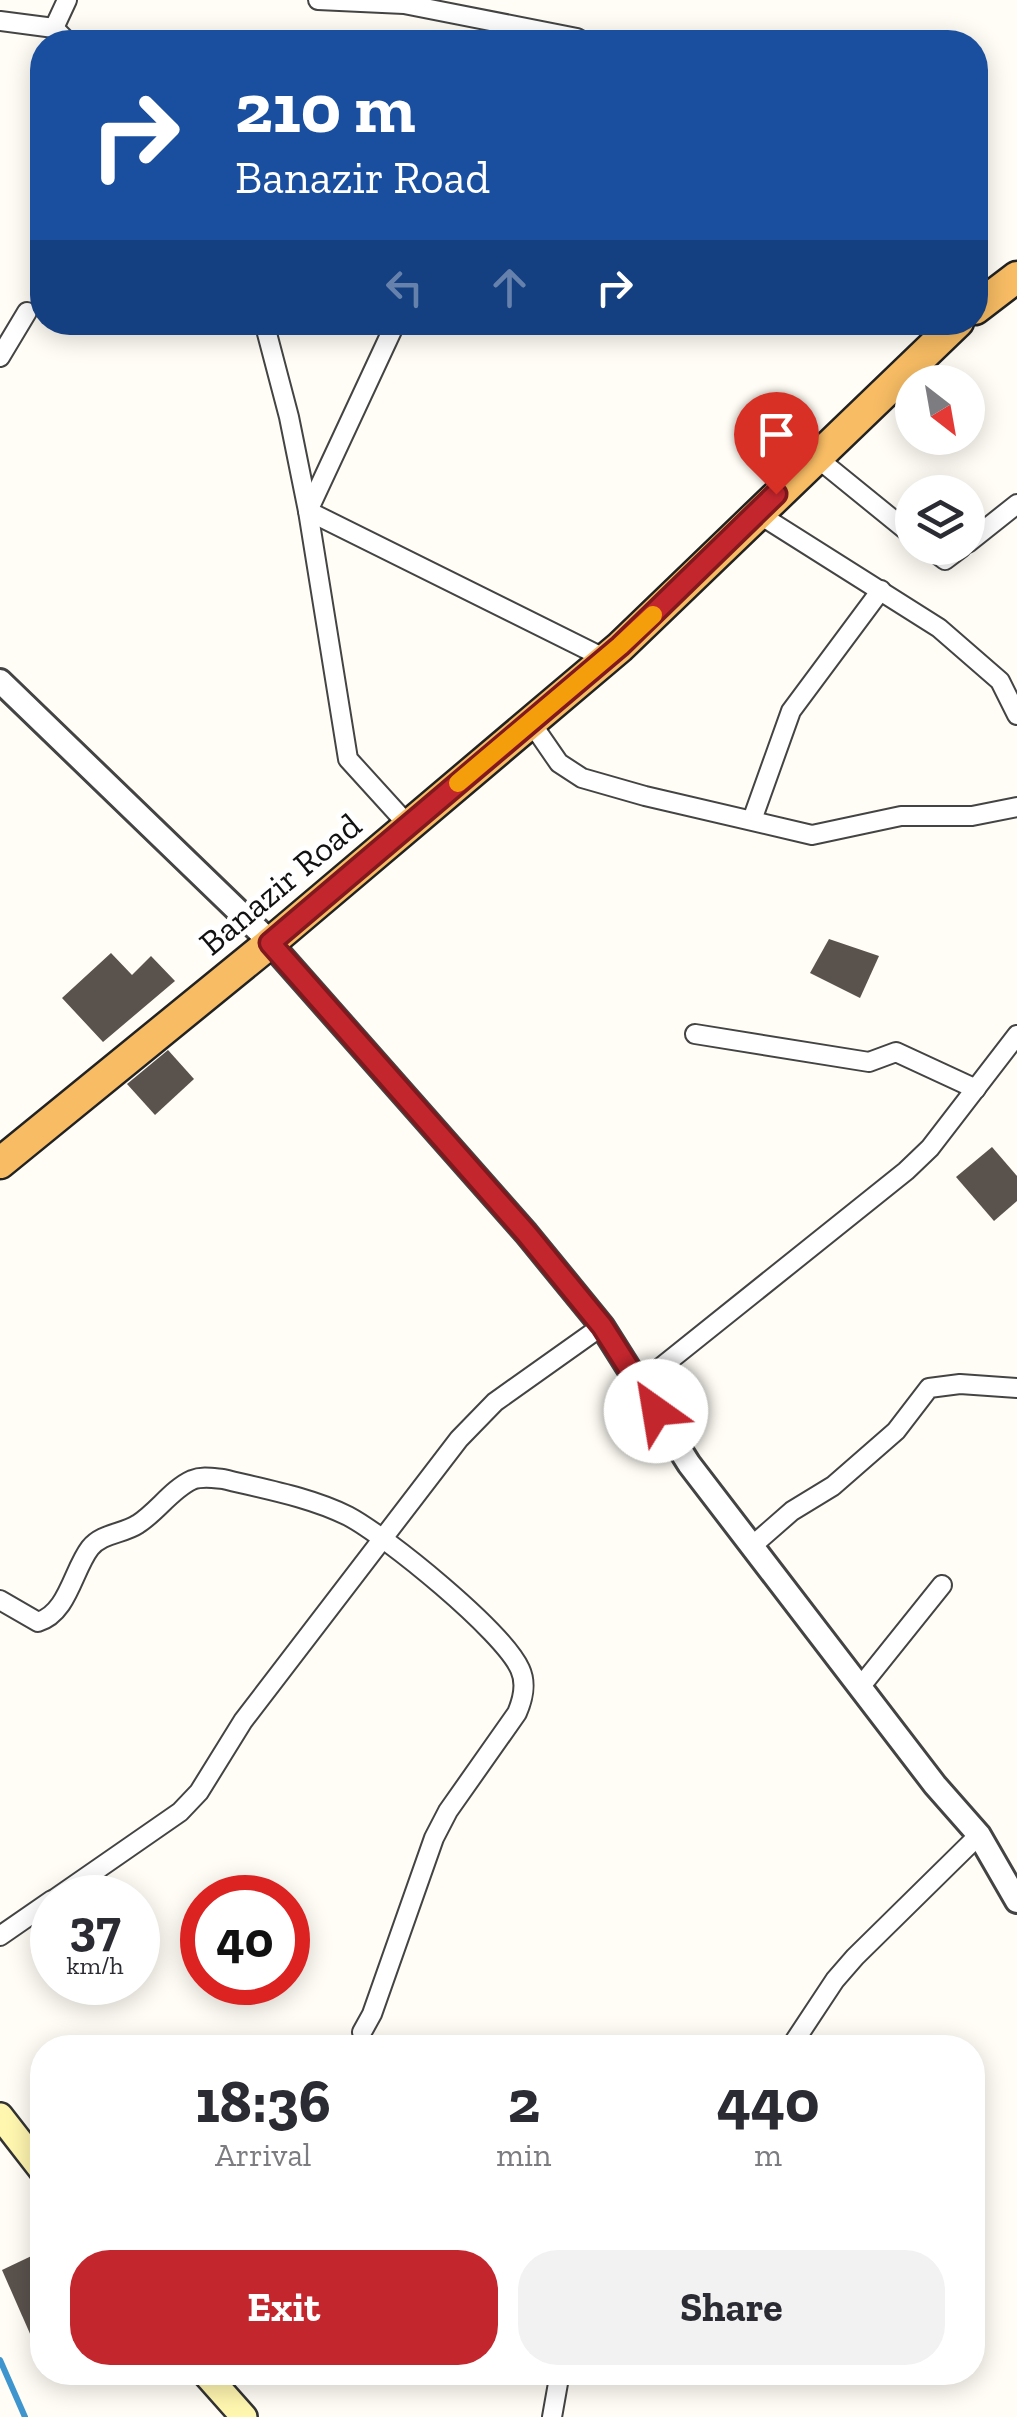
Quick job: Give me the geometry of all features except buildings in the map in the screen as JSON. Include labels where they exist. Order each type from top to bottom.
[{"type":"highway","points":[[988,299],[1017,277]]},
{"type":"highway","name":"Banazir Road","points":[[0,1163],[270,943],[604,658],[944,335]]},
{"type":"main road","points":[[0,2116],[30,2155]]},
{"type":"main road","points":[[216,2385],[244,2417]]},
{"type":"street","points":[[0,20],[54,28],[67,0]]},
{"type":"street","points":[[318,0],[406,2],[540,30]]},
{"type":"street","points":[[0,357],[27,312]]},
{"type":"street","points":[[268,335],[290,417],[308,511],[348,759],[408,825]]},
{"type":"street","points":[[308,511],[390,335]]},
{"type":"street","points":[[816,457],[895,521]]},
{"type":"street","points":[[985,529],[1017,504]]},
{"type":"street","points":[[308,511],[604,658]]},
{"type":"street","points":[[756,513],[939,628],[1000,681],[1017,715]]},
{"type":"street","points":[[752,820],[791,711],[881,590]]},
{"type":"street","points":[[0,681],[270,943],[526,1233],[602,1326],[689,1464],[934,1785],[979,1835],[1017,1902]]},
{"type":"street","points":[[530,721],[559,763],[582,778],[812,835],[900,816],[972,816],[1017,807]]},
{"type":"street","points":[[694,1034],[870,1062],[896,1052],[976,1088]]},
{"type":"street","points":[[640,1384],[906,1171],[930,1148],[1017,1035]]},
{"type":"street","points":[[89,1875],[180,1812],[199,1792],[243,1721],[382,1538],[494,1402],[602,1326]]},
{"type":"street","points":[[752,1546],[792,1512],[833,1486],[896,1431],[929,1388],[960,1384],[1017,1388]]},
{"type":"street","points":[[0,1600],[38,1622],[48,1619],[97,1541],[140,1523],[188,1482],[202,1477],[223,1479],[347,1516],[382,1538],[478,1618],[506,1649],[520,1669],[524,1698],[434,1838],[372,2014],[362,2032]]},
{"type":"street","points":[[861,1686],[942,1585]]},
{"type":"street","points":[[799,2035],[856,1956],[979,1835]]},
{"type":"street","points":[[0,1936],[30,1915]]},
{"type":"street","points":[[552,2417],[558,2385]]},
{"type":"waterway","points":[[0,2360],[25,2417]]},
{"type":"slow traffic","points":[[458,783],[653,615]]},
{"type":"route","points":[[656,1411],[602,1326],[526,1233],[270,943],[620,646],[776,494]]}]
